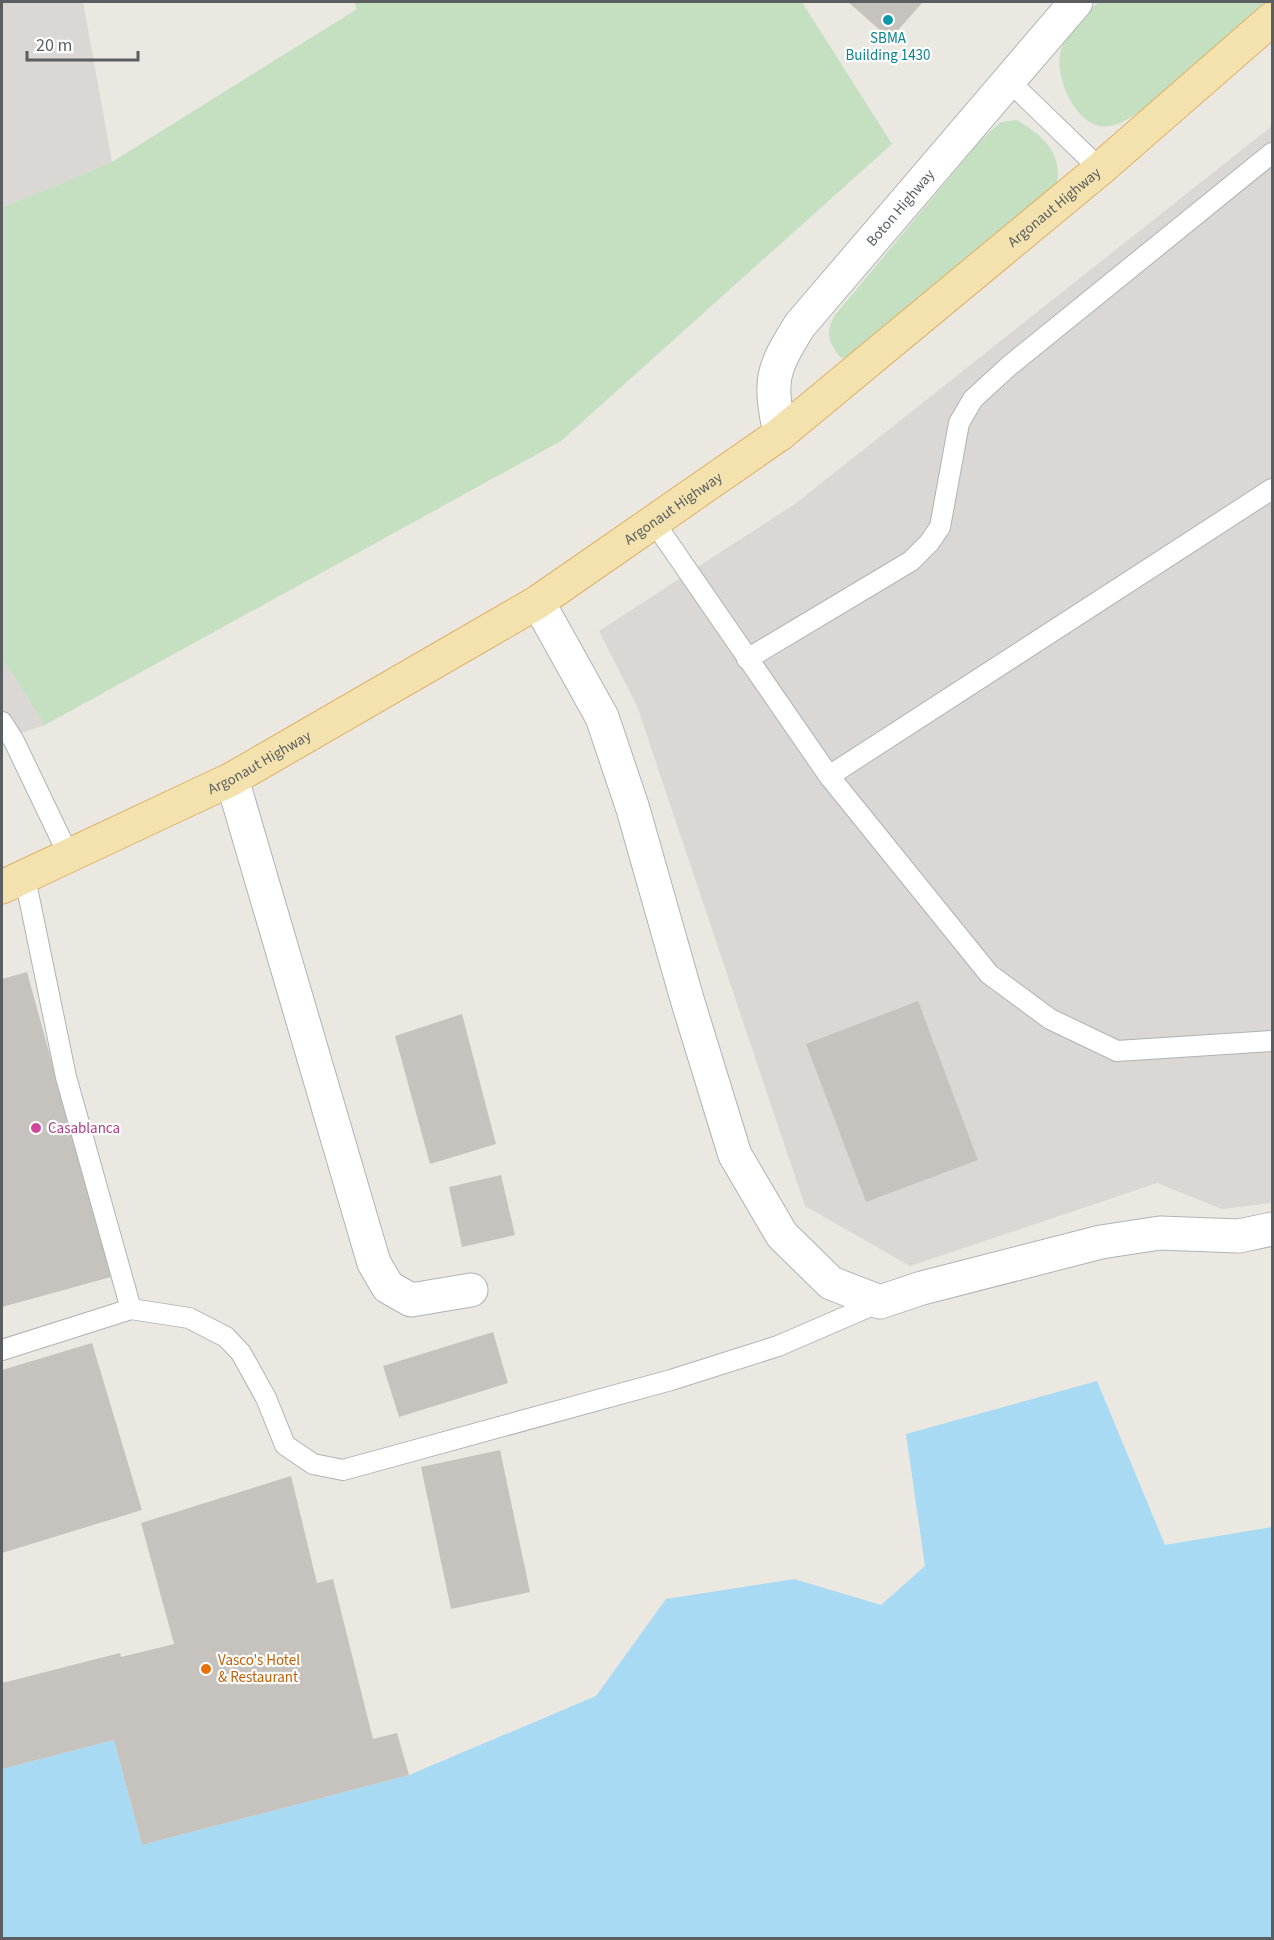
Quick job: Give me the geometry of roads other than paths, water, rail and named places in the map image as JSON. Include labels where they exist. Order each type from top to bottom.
[{"type":"main road","name":"Argonaut Highway","points":[[14,883],[232,779],[538,602],[780,434],[1100,169],[1272,19]]},
{"type":"street","name":"Boton Highway","points":[[780,434],[772,394],[778,359],[800,325],[1007,78],[1076,2]]},
{"type":"street","points":[[538,602],[602,717],[633,809],[687,999],[735,1155],[782,1235],[831,1283],[880,1302],[922,1288],[1101,1242],[1160,1233],[1239,1236],[1272,1229]]},
{"type":"street","points":[[232,779],[374,1263],[388,1287],[411,1300],[471,1290]]},
{"type":"lane","points":[[1007,78],[1100,169]]},
{"type":"lane","points":[[747,659],[911,561],[929,543],[940,527],[959,423],[973,399],[1064,321],[1272,153]]},
{"type":"lane","points":[[829,776],[1272,489]]},
{"type":"lane","points":[[654,522],[829,776],[989,974],[1050,1019],[1117,1051],[1272,1041]]},
{"type":"lane","points":[[2,722],[14,741],[69,856]]},
{"type":"lane","points":[[14,883],[131,1309]]},
{"type":"lane","points":[[2,1350],[131,1309],[189,1318],[226,1337],[241,1353],[256,1380],[285,1445],[313,1464],[343,1470],[671,1380],[778,1346],[880,1302]]},
{"type":"water","points":[[1097,1381],[1165,1545],[1272,1527],[1272,1938],[2,1938],[2,1769],[114,1740],[142,1845],[409,1775],[596,1696],[666,1599],[794,1579],[881,1605],[925,1566],[906,1434]]},
{"type":"place","name":"SBMA Building 1430","points":[[888,20]]},
{"type":"place","name":"Casablanca","points":[[36,1128]]},
{"type":"place","name":"Vasco's Hotel & Restaurant","points":[[206,1669]]}]
